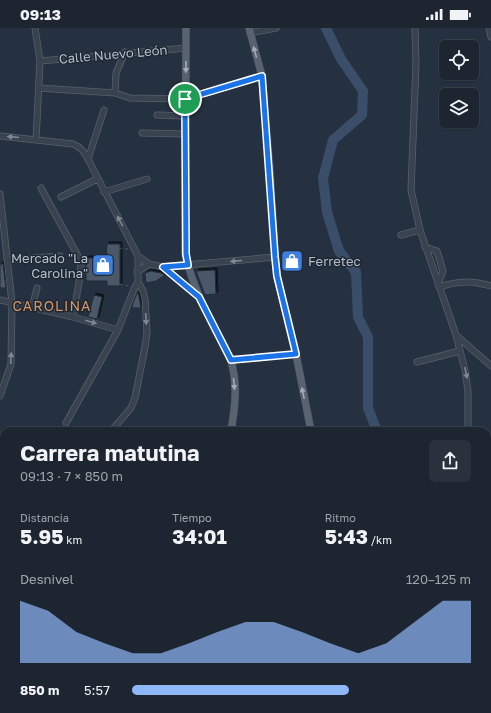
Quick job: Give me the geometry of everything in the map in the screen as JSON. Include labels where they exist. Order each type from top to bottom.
[{"type":"main road","points":[[186,28],[186,254],[188,265],[199,297],[231,360],[235,383],[235,404],[232,427]]},
{"type":"main road","points":[[250,31],[262,76],[277,276],[296,354],[310,427]]},
{"type":"street","points":[[35,28],[40,61],[36,140]]},
{"type":"street","points":[[250,31],[276,28]]},
{"type":"street","points":[[416,28],[411,190],[425,247],[456,336],[467,380],[468,427]]},
{"type":"street","points":[[489,28],[491,37]]},
{"type":"street","name":"Calle Nuevo León","points":[[40,61],[125,52],[186,48]]},
{"type":"street","points":[[115,93],[116,72],[125,52]]},
{"type":"street","points":[[39,88],[115,93],[130,98],[185,99],[262,76]]},
{"type":"street","points":[[88,159],[104,110]]},
{"type":"street","points":[[157,115],[185,116]]},
{"type":"street","points":[[142,133],[185,134]]},
{"type":"street","points":[[0,136],[73,144],[83,150],[138,256],[149,264],[163,267],[275,257]]},
{"type":"street","points":[[61,197],[97,179]]},
{"type":"street","points":[[104,192],[147,179]]},
{"type":"street","points":[[41,188],[78,256],[81,266],[80,282],[73,317]]},
{"type":"street","points":[[0,194],[12,302],[11,364],[0,396]]},
{"type":"street","points":[[401,235],[420,230]]},
{"type":"street","points":[[425,247],[437,251],[443,271],[438,285]]},
{"type":"street","points":[[7,260],[60,256]]},
{"type":"street","points":[[114,427],[131,408],[135,398],[145,347],[147,332],[145,298],[138,282],[138,256]]},
{"type":"street","points":[[138,272],[149,264]]},
{"type":"street","points":[[163,267],[199,297]]},
{"type":"street","points":[[66,423],[118,330],[134,288],[138,282]]},
{"type":"street","points":[[438,285],[456,282],[478,282],[491,286]]},
{"type":"street","points":[[32,308],[37,288]]},
{"type":"street","points":[[0,300],[73,317],[118,330]]},
{"type":"street","points":[[456,336],[491,366]]},
{"type":"street","points":[[417,362],[460,351]]},
{"type":"street","points":[[231,360],[296,354]]},
{"type":"street","points":[[0,377],[6,381]]},
{"type":"path","points":[[129,249],[109,248],[109,284],[131,286]]},
{"type":"path","points":[[114,248],[114,284]]},
{"type":"path","points":[[118,248],[118,284]]},
{"type":"building","name":"Mercado \"La Carolina\"","points":[[107,244],[120,244],[120,286],[107,286],[107,281],[86,281],[86,258],[106,258]]},
{"type":"building","points":[[0,264],[3,264],[6,288],[0,288]]},
{"type":"building","points":[[215,270],[216,294],[205,295],[196,271]]},
{"type":"building","points":[[151,271],[165,275],[156,281],[146,283],[145,273]]},
{"type":"building","points":[[138,291],[141,308],[132,308],[133,303]]},
{"type":"building","points":[[94,295],[102,297],[97,319],[88,317]]},
{"type":"waterway","points":[[326,28],[341,59],[363,91],[362,115],[333,140],[323,178],[327,212],[339,251],[356,272],[358,317],[368,337],[368,408],[375,427]]},
{"type":"place","name":"Ferretec","points":[[292,261]]},
{"type":"place","name":"Mercado \"La Carolina\"","points":[[103,265]]},
{"type":"district","name":"CAROLINA","points":[[52,305]]},
{"type":"route","points":[[262,76],[277,276],[296,354],[231,360],[199,297],[163,267],[188,265],[186,254],[185,99],[262,76]]}]
